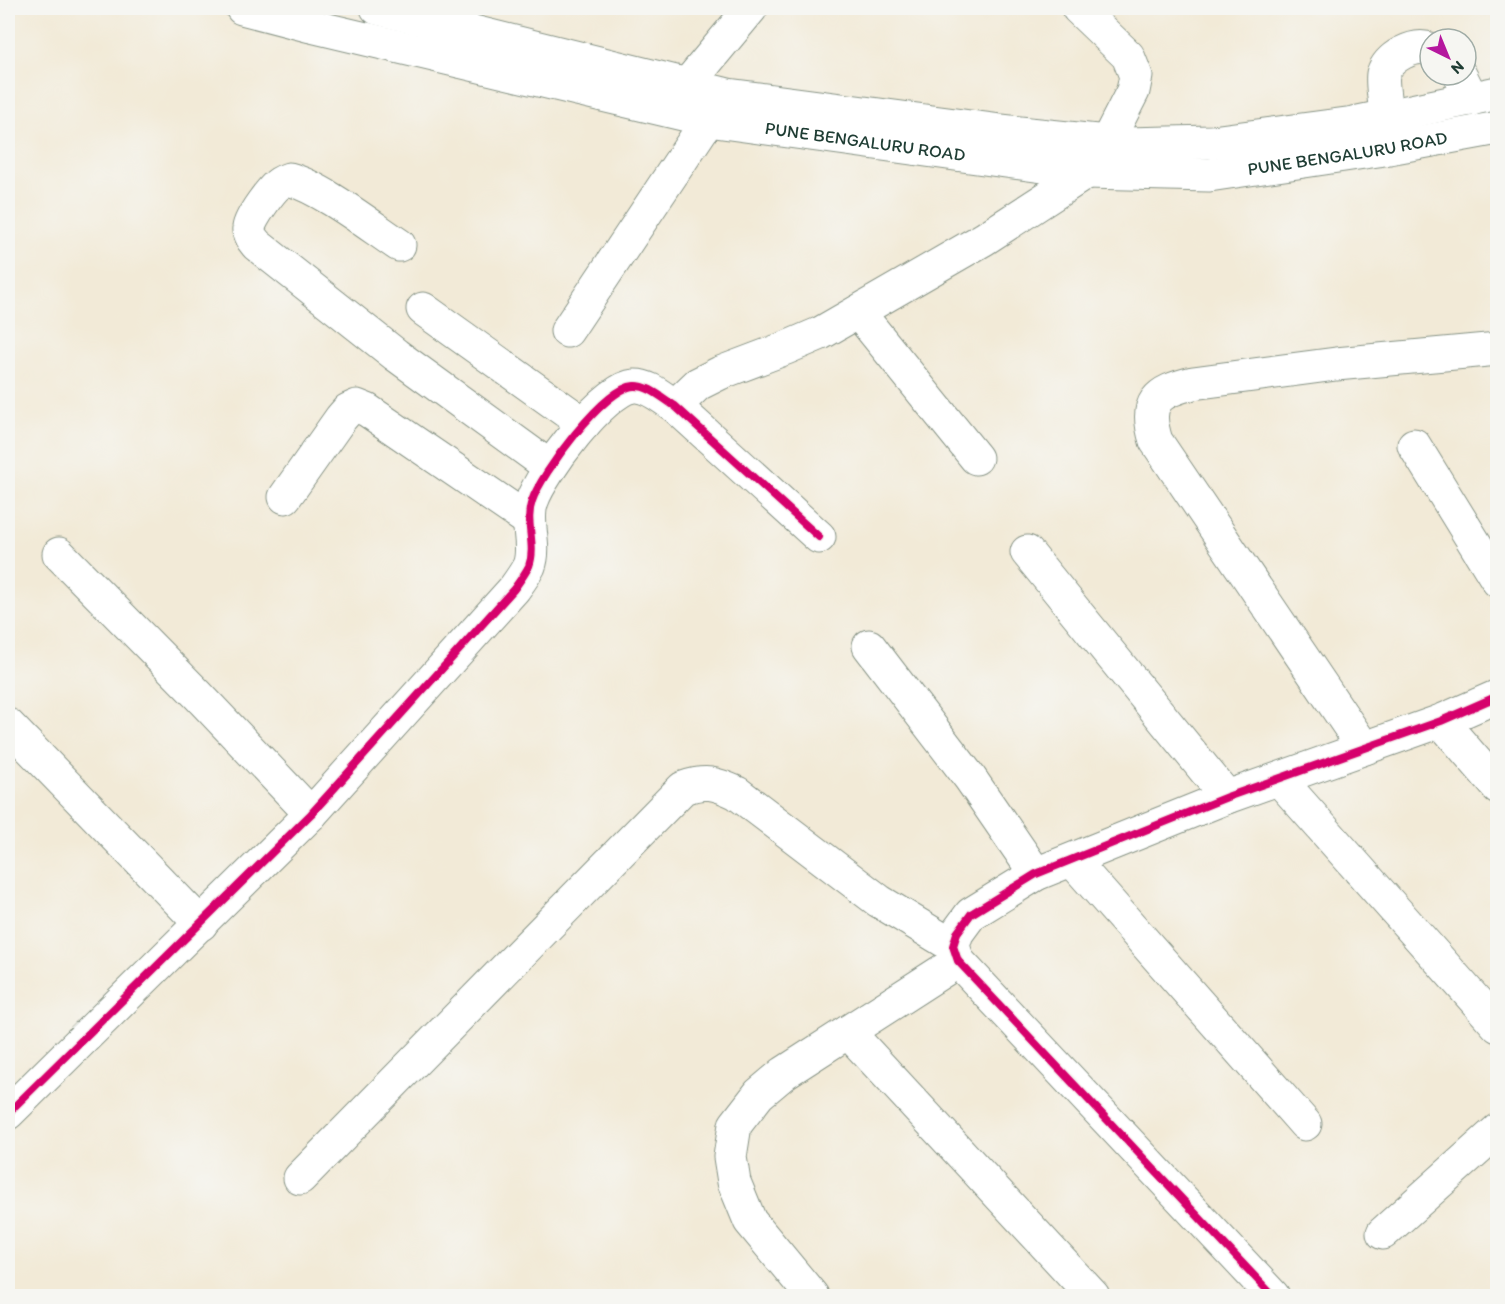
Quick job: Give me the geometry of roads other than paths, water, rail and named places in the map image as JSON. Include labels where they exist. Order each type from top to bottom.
[{"type":"street","name":"PUNE BENGALURU ROAD","points":[[242,8],[317,17],[708,120],[1087,172],[1209,175],[1378,150],[1497,128]]},
{"type":"street","points":[[377,8],[728,95],[989,129],[1126,144],[1212,142],[1386,117],[1476,89]]},
{"type":"street","points":[[687,85],[751,8]]},
{"type":"street","points":[[1078,8],[1128,56],[1136,76],[1133,91],[1107,142]]},
{"type":"street","points":[[1386,117],[1383,74],[1392,59],[1409,49],[1418,48]]},
{"type":"street","points":[[567,331],[708,120]]},
{"type":"street","points":[[675,406],[698,384],[720,373],[813,337],[858,312],[984,239],[1087,172]]},
{"type":"street","points":[[399,245],[349,211],[300,182],[289,179],[279,183],[273,190],[253,218],[249,228],[251,237],[257,245],[396,355],[550,467]]},
{"type":"street","points":[[423,309],[584,424]]},
{"type":"street","points":[[858,312],[976,458]]},
{"type":"street","points":[[1364,748],[1155,441],[1150,411],[1158,398],[1172,388],[1193,383],[1336,364],[1497,349]]},
{"type":"street","points":[[8,1113],[311,814],[514,589],[529,565],[531,548],[528,520],[532,501],[550,467],[584,424],[615,393],[626,387],[636,386],[648,389],[675,406],[819,537]]},
{"type":"street","points":[[285,497],[341,418],[348,410],[357,406],[367,410],[528,520]]},
{"type":"street","points":[[1414,445],[1497,581]]},
{"type":"street","points":[[1027,552],[1227,797]]},
{"type":"street","points":[[59,554],[311,814]]},
{"type":"street","points":[[869,645],[970,778],[1036,874]]},
{"type":"street","points":[[812,1296],[750,1221],[734,1182],[730,1157],[735,1125],[759,1094],[784,1073],[848,1032],[955,954],[957,933],[971,914],[1036,874],[1227,797],[1441,721],[1497,696]]},
{"type":"street","points":[[1441,721],[1497,787]]},
{"type":"street","points":[[8,725],[201,924]]},
{"type":"street","points":[[1279,779],[1497,1026]]},
{"type":"street","points":[[300,1178],[683,788],[698,783],[715,783],[737,793],[879,901],[955,954],[1273,1296]]},
{"type":"street","points":[[1072,860],[1305,1124]]},
{"type":"street","points":[[848,1032],[1093,1296]]},
{"type":"street","points":[[1383,1233],[1497,1130]]}]
